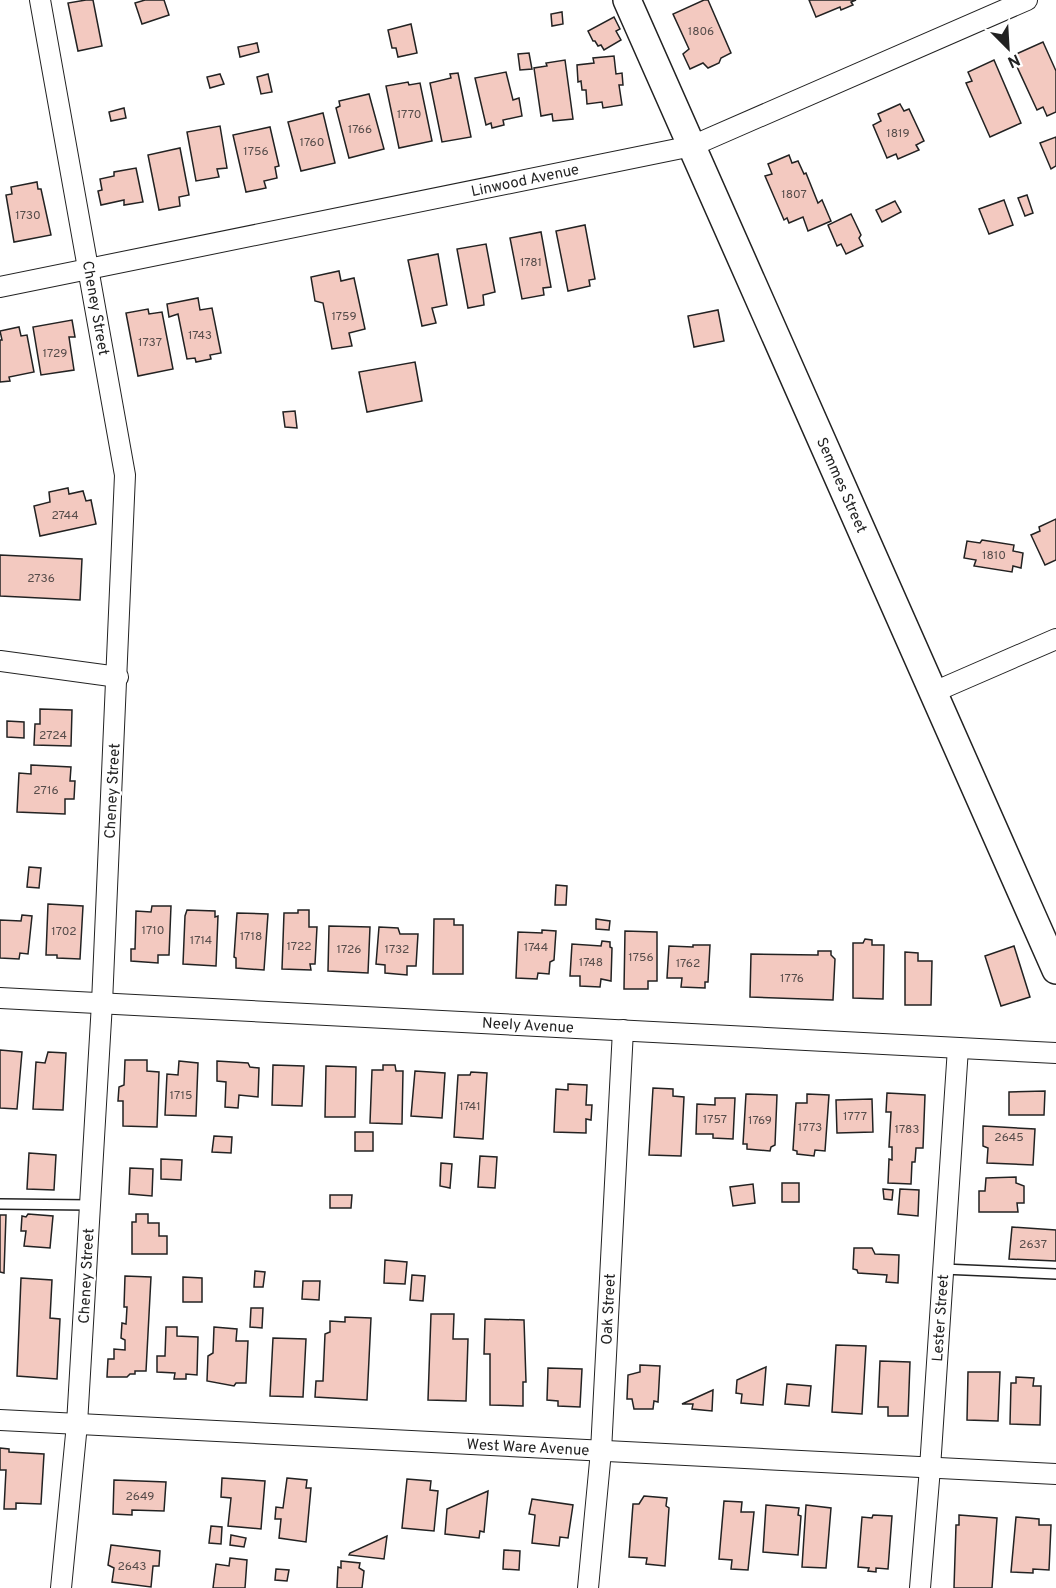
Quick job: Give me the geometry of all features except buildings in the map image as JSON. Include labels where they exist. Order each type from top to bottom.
[{"type":"street","name":"Cheney Street","points":[[40,0],[125,475],[102,1003],[77,1424],[61,1588]]},
{"type":"street","name":"Semmes Street","points":[[627,0],[1056,970]]},
{"type":"street","name":"Linwood Avenue","points":[[0,287],[692,146],[1027,0]]},
{"type":"street","points":[[934,692],[1056,639]]},
{"type":"street","points":[[0,661],[118,677]]},
{"type":"street","name":"Neely Avenue","points":[[0,998],[1056,1053]]},
{"type":"street","name":"Oak Street","points":[[588,1588],[601,1451],[623,1030]]},
{"type":"street","name":"Lester Street","points":[[920,1588],[958,1048]]},
{"type":"street","name":"West Ware Avenue","points":[[0,1420],[1056,1474]]},
{"type":"lane","points":[[0,1204],[90,1205]]},
{"type":"lane","points":[[943,1269],[1056,1274]]}]
